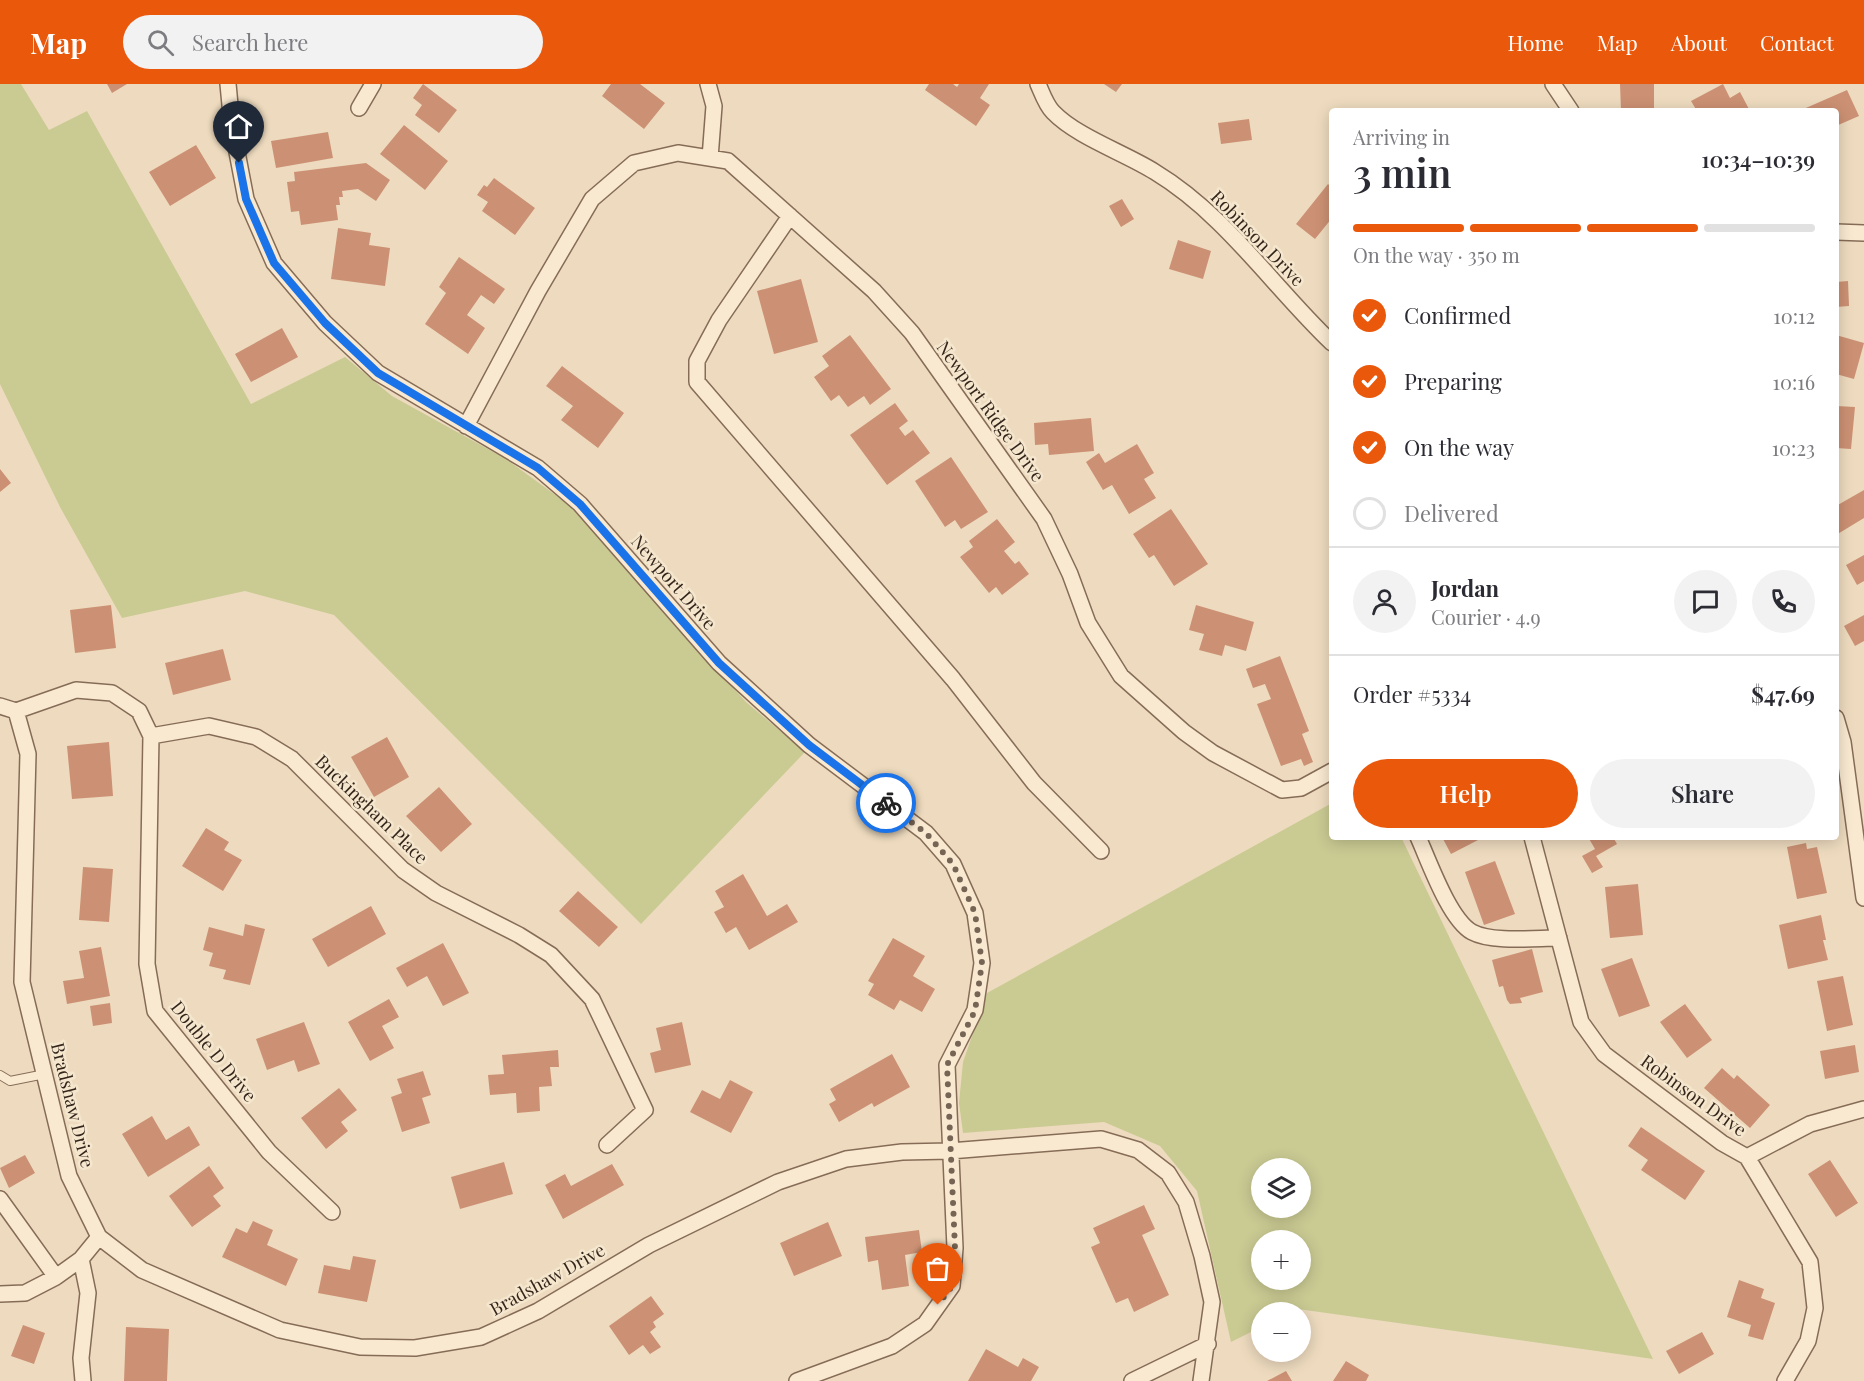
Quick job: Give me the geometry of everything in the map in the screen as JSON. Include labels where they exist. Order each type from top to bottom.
[{"type":"street","name":"Newport Drive","points":[[228,84],[232,126],[246,199],[274,263],[325,323],[378,373],[538,468],[580,504],[719,663],[809,745],[926,833],[953,864],[975,913],[982,963],[975,1011],[947,1065],[955,1248],[952,1286],[925,1324],[892,1346],[797,1381]]},
{"type":"street","points":[[358,108],[373,84]]},
{"type":"street","points":[[708,84],[714,106],[710,158]]},
{"type":"street","name":"Robinson Drive","points":[[1038,84],[1052,111],[1069,126],[1156,172],[1206,209],[1329,340]]},
{"type":"street","points":[[1553,84],[1569,108]]},
{"type":"street","name":"Newport Ridge Drive","points":[[466,426],[538,291],[592,199],[634,163],[678,153],[728,161],[874,291],[912,333],[1044,519],[1070,574],[1088,623],[1121,676],[1184,732],[1213,753],[1282,790],[1301,788],[1329,773]]},
{"type":"street","points":[[790,216],[719,320],[696,361],[697,382],[953,679],[1034,783],[1101,851]]},
{"type":"street","points":[[1839,232],[1864,234]]},
{"type":"street","points":[[0,706],[16,711],[76,690],[112,693],[139,711],[150,736]]},
{"type":"street","name":"Bradshaw Drive","points":[[16,711],[28,754],[22,982],[69,1176],[99,1237],[142,1270],[280,1330],[360,1347],[415,1348],[481,1337],[538,1311],[649,1245],[778,1182],[846,1159],[902,1152],[950,1151],[1101,1139],[1138,1150],[1168,1173],[1186,1202],[1202,1256],[1212,1302],[1202,1381]]},
{"type":"street","name":"Buckingham Place","points":[[150,736],[209,726],[256,737],[292,759],[403,870],[436,893],[519,935],[551,955],[592,999],[645,1110],[607,1145]]},
{"type":"street","points":[[1839,728],[1843,742],[1864,898]]},
{"type":"street","name":"Double D Drive","points":[[150,736],[147,964],[155,1011],[269,1152],[332,1212]]},
{"type":"street","points":[[1419,840],[1451,910],[1471,932],[1491,938],[1559,938]]},
{"type":"street","name":"Robinson Drive","points":[[1533,840],[1581,1023],[1604,1054],[1722,1143],[1747,1157],[1810,1262],[1815,1308],[1808,1341],[1785,1381]]},
{"type":"street","points":[[1747,1157],[1810,1124],[1864,1109]]},
{"type":"street","points":[[0,1199],[56,1277]]},
{"type":"street","points":[[0,1294],[25,1293],[56,1277],[81,1259],[99,1237]]},
{"type":"street","points":[[81,1259],[88,1293],[81,1358],[83,1381]]},
{"type":"street","points":[[1132,1381],[1208,1344]]},
{"type":"lane","points":[[0,1075],[10,1081],[45,1074]]},
{"type":"green space","points":[[0,84],[21,84],[49,130],[87,111],[251,404],[345,357],[392,396],[506,459],[568,504],[746,702],[805,752],[641,924],[334,615],[245,591],[122,618],[60,507],[0,384]]},
{"type":"green space","points":[[1329,805],[1329,840],[1402,840],[1653,1359],[1311,1311],[1311,1302],[1251,1302],[1251,1332],[1231,1342],[1197,1191],[1160,1146],[1104,1122],[963,1133],[959,1103],[963,1062],[987,993]]},
{"type":"building","points":[[107,84],[127,84],[112,93]]},
{"type":"building","points":[[423,84],[457,110],[439,133],[415,115],[422,105],[413,98]]},
{"type":"building","points":[[611,84],[640,84],[665,103],[644,129],[602,96]]},
{"type":"building","points":[[929,84],[953,84],[957,87],[959,84],[989,84],[980,98],[990,105],[976,126],[925,90]]},
{"type":"building","points":[[1104,84],[1122,84],[1116,92]]},
{"type":"building","points":[[1620,84],[1654,84],[1654,108],[1621,108]]},
{"type":"building","points":[[1723,84],[1730,98],[1740,92],[1748,108],[1695,108],[1691,101]]},
{"type":"building","points":[[1847,90],[1859,116],[1839,125],[1839,108],[1806,108]]},
{"type":"building","points":[[1249,119],[1252,140],[1221,144],[1218,123]]},
{"type":"building","points":[[404,125],[448,161],[425,190],[380,154]]},
{"type":"building","points":[[328,132],[333,158],[276,168],[271,141]]},
{"type":"building","points":[[196,145],[216,178],[170,206],[149,172]]},
{"type":"building","points":[[366,163],[390,180],[376,201],[358,189],[342,191],[343,197],[339,197],[340,205],[336,205],[338,220],[301,225],[299,211],[291,212],[287,182],[295,181],[294,172]]},
{"type":"building","points":[[494,178],[535,208],[515,235],[482,211],[488,202],[477,195],[484,185],[487,187]]},
{"type":"building","points":[[1328,184],[1329,222],[1315,239],[1296,224]]},
{"type":"building","points":[[1122,199],[1134,219],[1121,227],[1109,206]]},
{"type":"building","points":[[338,228],[371,233],[369,245],[390,248],[385,286],[331,279]]},
{"type":"building","points":[[1178,240],[1211,251],[1203,279],[1169,269]]},
{"type":"building","points":[[459,257],[505,289],[494,304],[481,295],[467,315],[485,328],[468,354],[425,324],[446,293],[439,287]]},
{"type":"building","points":[[801,279],[818,342],[774,354],[757,291]]},
{"type":"building","points":[[1848,281],[1849,306],[1839,307],[1839,282]]},
{"type":"building","points":[[282,328],[298,357],[251,382],[235,354]]},
{"type":"building","points":[[850,335],[891,389],[870,405],[864,396],[848,407],[839,395],[831,401],[814,377],[829,366],[822,356]]},
{"type":"building","points":[[1839,336],[1864,343],[1854,379],[1839,375]]},
{"type":"building","points":[[562,366],[624,413],[598,448],[561,420],[573,406],[546,386]]},
{"type":"building","points":[[895,403],[908,421],[899,428],[905,436],[913,430],[930,453],[887,485],[850,435]]},
{"type":"building","points":[[1839,406],[1855,407],[1851,449],[1839,448]]},
{"type":"building","points":[[1091,418],[1094,451],[1049,455],[1048,444],[1035,445],[1034,423]]},
{"type":"building","points":[[1137,444],[1154,473],[1144,479],[1156,498],[1129,514],[1112,485],[1103,490],[1086,462],[1099,453],[1105,463]]},
{"type":"building","points":[[951,457],[988,512],[961,529],[955,520],[945,527],[915,481]]},
{"type":"building","points":[[0,469],[11,483],[0,492]]},
{"type":"building","points":[[1864,490],[1864,518],[1839,533],[1839,504]]},
{"type":"building","points":[[1171,509],[1208,564],[1174,586],[1154,555],[1149,558],[1133,534]]},
{"type":"building","points":[[997,519],[1015,542],[1004,551],[1015,564],[1019,561],[1029,574],[1002,595],[996,587],[989,593],[960,557],[973,547],[969,541]]},
{"type":"building","points":[[1864,555],[1864,581],[1857,585],[1846,565]]},
{"type":"building","points":[[111,605],[116,648],[75,653],[70,610]]},
{"type":"building","points":[[1196,605],[1254,622],[1246,651],[1225,645],[1222,656],[1199,650],[1204,634],[1189,630]]},
{"type":"building","points":[[1864,615],[1864,641],[1855,646],[1844,626]]},
{"type":"building","points":[[223,649],[231,680],[173,695],[165,663]]},
{"type":"building","points":[[1280,656],[1309,731],[1302,734],[1313,762],[1304,766],[1301,759],[1281,766],[1257,704],[1271,699],[1265,684],[1253,688],[1246,669]]},
{"type":"building","points":[[387,737],[409,777],[374,797],[351,757]]},
{"type":"building","points":[[109,742],[113,796],[72,799],[67,746]]},
{"type":"building","points":[[439,787],[472,824],[441,852],[406,816]]},
{"type":"building","points":[[206,828],[229,842],[224,850],[242,860],[223,891],[182,866]]},
{"type":"building","points":[[1444,840],[1478,840],[1451,854]]},
{"type":"building","points":[[1590,840],[1615,840],[1617,844],[1596,856],[1603,867],[1592,873],[1582,856],[1595,849]]},
{"type":"building","points":[[1806,843],[1807,849],[1817,847],[1827,893],[1797,899],[1787,847]]},
{"type":"building","points":[[1495,861],[1515,914],[1484,925],[1465,872]]},
{"type":"building","points":[[83,867],[113,869],[109,922],[79,920]]},
{"type":"building","points":[[743,874],[767,916],[787,904],[798,922],[749,950],[736,927],[726,933],[714,912],[724,907],[715,891]]},
{"type":"building","points":[[1638,884],[1643,935],[1610,938],[1605,887]]},
{"type":"building","points":[[578,891],[618,927],[599,947],[559,911]]},
{"type":"building","points":[[371,906],[386,934],[328,967],[312,939]]},
{"type":"building","points":[[1821,915],[1826,940],[1823,940],[1828,960],[1788,969],[1779,925]]},
{"type":"building","points":[[245,924],[265,929],[250,985],[223,979],[226,970],[209,966],[213,953],[203,950],[209,927],[243,936]]},
{"type":"building","points":[[893,938],[925,956],[913,976],[935,989],[922,1012],[900,1000],[894,1010],[868,995],[874,984],[868,981]]},
{"type":"building","points":[[443,943],[469,993],[443,1006],[427,976],[407,987],[396,968]]},
{"type":"building","points":[[101,947],[110,996],[67,1004],[63,981],[84,978],[79,951]]},
{"type":"building","points":[[1532,949],[1543,992],[1520,998],[1522,1003],[1510,1004],[1503,986],[1499,987],[1492,960]]},
{"type":"building","points":[[1632,958],[1650,1006],[1619,1017],[1601,969]]},
{"type":"building","points":[[1843,976],[1853,1025],[1827,1031],[1817,981]]},
{"type":"building","points":[[389,999],[399,1017],[382,1026],[394,1048],[370,1061],[348,1022]]},
{"type":"building","points":[[110,1003],[112,1023],[93,1026],[90,1006]]},
{"type":"building","points":[[1685,1004],[1712,1040],[1687,1058],[1660,1022]]},
{"type":"building","points":[[304,1022],[320,1064],[298,1072],[294,1060],[267,1070],[256,1039]]},
{"type":"building","points":[[682,1022],[691,1065],[655,1073],[650,1053],[661,1050],[656,1028]]},
{"type":"building","points":[[1855,1045],[1859,1072],[1825,1079],[1820,1051]]},
{"type":"building","points":[[558,1050],[559,1067],[550,1067],[552,1086],[539,1087],[540,1111],[517,1113],[516,1093],[490,1095],[488,1075],[504,1074],[502,1055]]},
{"type":"building","points":[[892,1054],[910,1087],[874,1107],[872,1103],[839,1122],[829,1104],[836,1100],[830,1089]]},
{"type":"building","points":[[1722,1068],[1734,1079],[1737,1075],[1770,1105],[1750,1128],[1704,1088]]},
{"type":"building","points":[[423,1071],[431,1095],[422,1098],[430,1123],[402,1132],[391,1097],[402,1093],[397,1079]]},
{"type":"building","points":[[730,1080],[753,1092],[731,1133],[690,1112],[702,1090],[720,1099]]},
{"type":"building","points":[[339,1088],[357,1110],[341,1122],[348,1131],[326,1149],[301,1118]]},
{"type":"building","points":[[152,1116],[166,1140],[189,1126],[200,1145],[148,1177],[122,1134]]},
{"type":"building","points":[[1641,1127],[1705,1171],[1685,1200],[1641,1170],[1648,1160],[1628,1146]]},
{"type":"building","points":[[25,1155],[35,1173],[9,1188],[0,1168]]},
{"type":"building","points":[[1830,1160],[1858,1203],[1836,1217],[1808,1174]]},
{"type":"building","points":[[504,1162],[513,1194],[460,1209],[451,1177]]},
{"type":"building","points":[[612,1164],[624,1185],[563,1219],[545,1185],[565,1174],[571,1186]]},
{"type":"building","points":[[209,1166],[224,1188],[213,1196],[221,1206],[192,1227],[169,1196]]},
{"type":"building","points":[[1144,1205],[1155,1229],[1142,1235],[1169,1295],[1134,1312],[1128,1298],[1116,1303],[1091,1247],[1100,1243],[1093,1228]]},
{"type":"building","points":[[253,1221],[273,1230],[267,1245],[298,1259],[286,1286],[222,1257],[236,1228],[247,1233]]},
{"type":"building","points":[[828,1222],[842,1256],[794,1276],[780,1243]]},
{"type":"building","points":[[919,1230],[922,1252],[905,1255],[909,1286],[882,1290],[878,1260],[868,1262],[865,1237]]},
{"type":"building","points":[[353,1256],[376,1260],[367,1302],[318,1293],[324,1265],[350,1270]]},
{"type":"building","points":[[1739,1280],[1764,1289],[1761,1298],[1775,1303],[1763,1340],[1748,1336],[1751,1325],[1727,1317]]},
{"type":"building","points":[[651,1296],[664,1314],[653,1322],[656,1327],[650,1332],[661,1347],[650,1354],[643,1345],[629,1355],[609,1326]]},
{"type":"building","points":[[23,1325],[45,1333],[34,1364],[11,1356]]},
{"type":"building","points":[[126,1327],[169,1329],[167,1381],[124,1381]]},
{"type":"building","points":[[1702,1332],[1714,1354],[1679,1374],[1666,1351]]},
{"type":"building","points":[[986,1349],[1018,1367],[1023,1358],[1039,1367],[1031,1381],[968,1381]]},
{"type":"building","points":[[1346,1361],[1369,1375],[1366,1381],[1333,1381]]},
{"type":"building","points":[[1286,1371],[1292,1381],[1267,1381]]},
{"type":"way so far","points":[[886,803],[926,833],[953,864],[975,913],[982,963],[975,1011],[947,1065],[955,1248],[952,1286],[938,1305]]},
{"type":"route","points":[[239,163],[246,199],[274,263],[325,323],[378,373],[538,468],[580,504],[719,663],[809,745],[886,803]]}]
